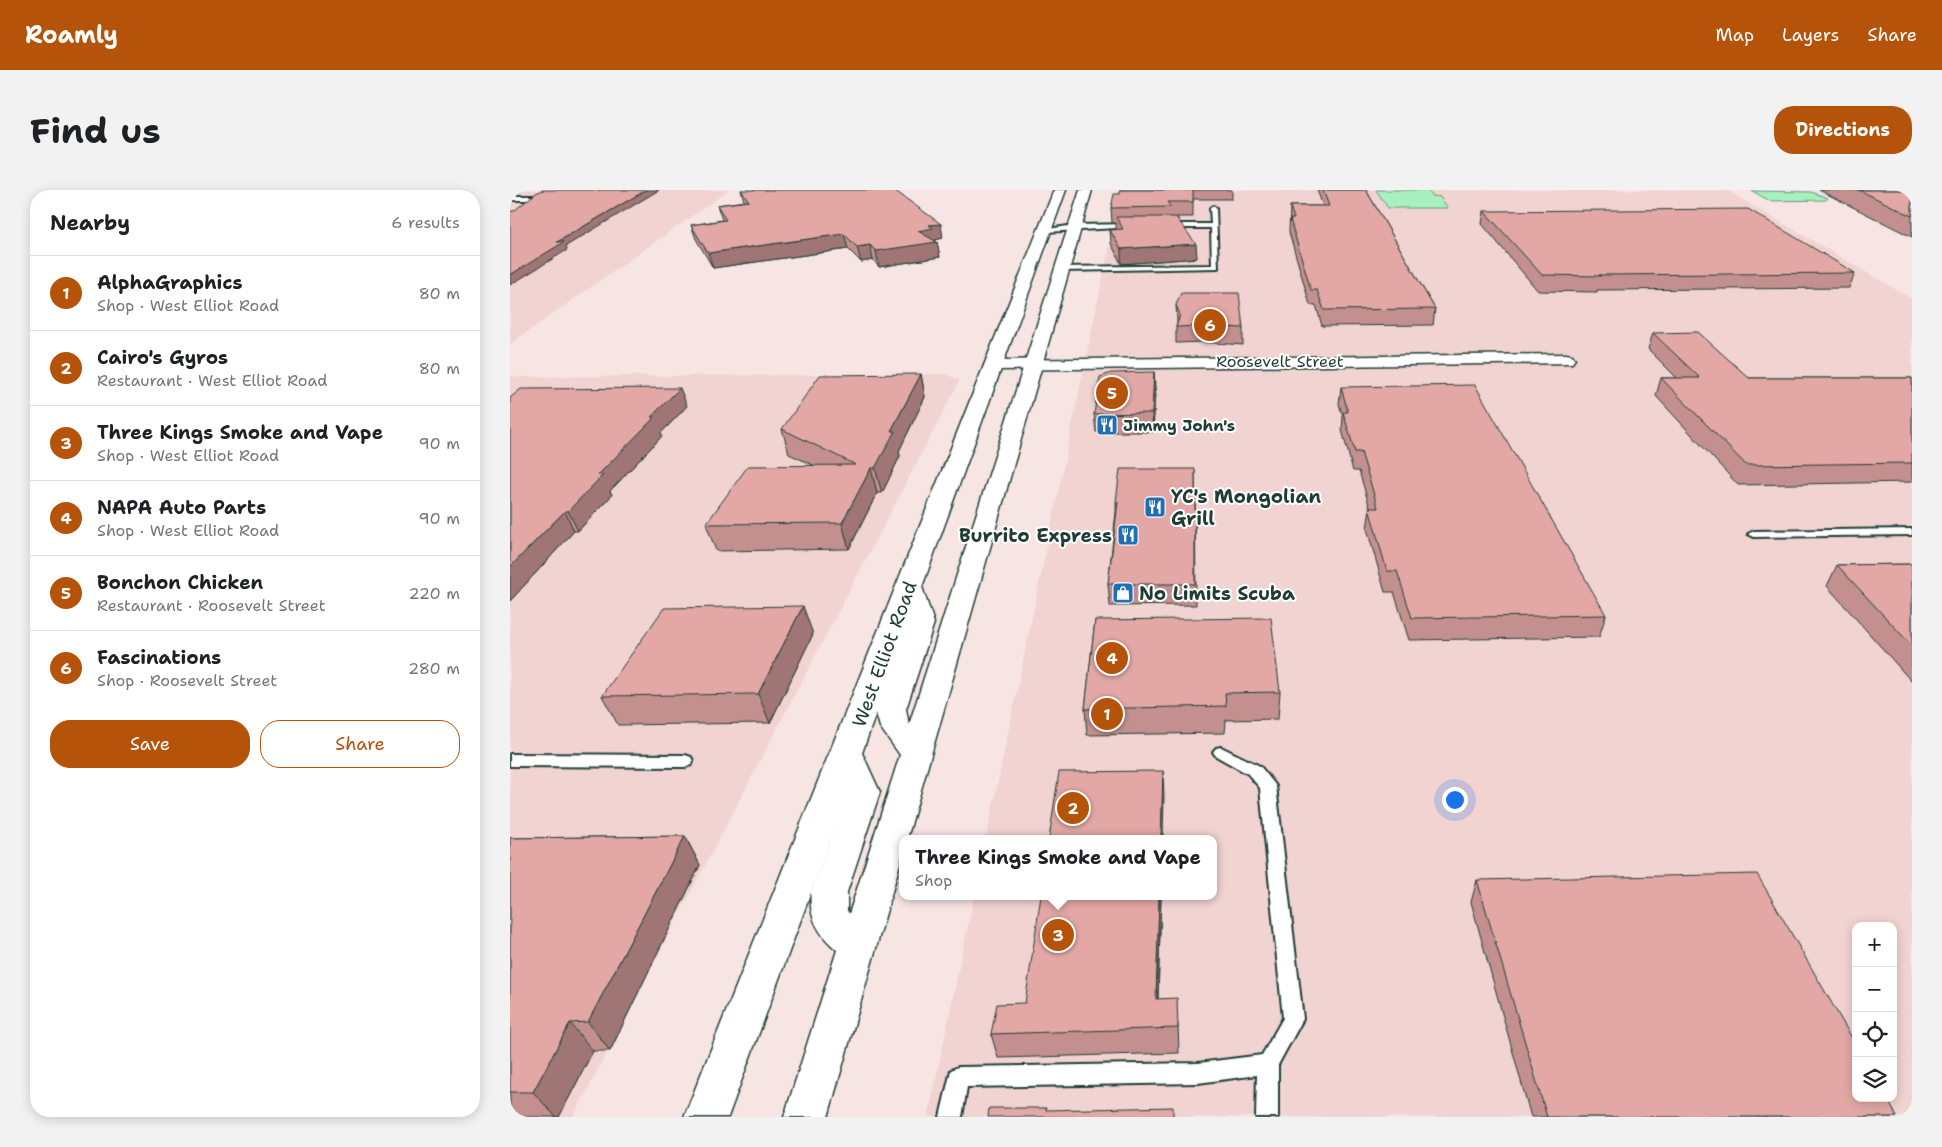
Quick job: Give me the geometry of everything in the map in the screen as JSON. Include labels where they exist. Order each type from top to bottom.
[{"type":"main road","name":"West Elliot Road","points":[[706,1117],[847,755],[909,585],[1060,190]]},
{"type":"main road","points":[[806,1117],[1086,190]]},
{"type":"main road","name":"Roosevelt Street","points":[[994,365],[1034,363],[1566,360]]},
{"type":"main road","points":[[909,585],[920,623],[891,709],[891,716],[899,733],[915,752]]},
{"type":"main road","points":[[847,755],[864,792],[829,892],[827,903],[830,918],[835,926],[858,944]]},
{"type":"lane","points":[[510,197],[520,191]]},
{"type":"lane","points":[[510,197],[535,198]]},
{"type":"lane","points":[[1062,269],[1216,267],[1213,208]]},
{"type":"lane","points":[[1044,230],[1075,227],[1137,226]]},
{"type":"lane","points":[[1156,226],[1214,226]]},
{"type":"lane","points":[[1754,534],[1912,532]]},
{"type":"lane","points":[[1221,752],[1254,770],[1268,786],[1293,1019],[1268,1064],[1267,1117]]},
{"type":"lane","points":[[510,760],[685,761]]},
{"type":"lane","points":[[951,1117],[958,1077],[1198,1072],[1268,1064]]},
{"type":"shaded area","points":[[510,190],[729,190],[510,344]]},
{"type":"shaded area","points":[[1121,190],[1726,190],[1912,299],[1912,1117],[928,1117],[973,900],[1217,900],[1217,835],[987,835]]},
{"type":"shaded area","points":[[944,374],[960,380],[573,1117],[510,1117],[510,377]]},
{"type":"green space","points":[[1376,190],[1427,190],[1432,196],[1440,197],[1448,208],[1388,208]]},
{"type":"green space","points":[[1752,191],[1811,192],[1828,198],[1826,200],[1770,201]]},
{"type":"building","points":[[543,190],[646,190],[557,242],[564,242],[510,275],[510,212]]},
{"type":"building","points":[[741,190],[894,190],[941,224],[929,225],[933,228],[918,231],[937,242],[876,251],[870,245],[857,247],[844,234],[708,253],[691,225],[726,220],[717,205],[749,201]]},
{"type":"building","points":[[1120,190],[1193,190],[1193,202],[1167,202],[1171,207],[1111,208],[1114,194],[1120,194]]},
{"type":"building","points":[[1323,190],[1366,190],[1435,309],[1324,310],[1317,290],[1311,290],[1290,219],[1294,219],[1290,206],[1329,206]]},
{"type":"building","points":[[1859,190],[1912,190],[1912,216]]},
{"type":"building","points":[[1748,209],[1855,273],[1542,275],[1484,211]]},
{"type":"building","points":[[1116,217],[1176,217],[1196,244],[1121,249],[1110,230],[1123,229]]},
{"type":"building","points":[[1181,293],[1239,293],[1243,328],[1176,327],[1180,315],[1176,305]]},
{"type":"building","points":[[1698,332],[1749,378],[1912,378],[1912,463],[1746,465],[1661,378],[1700,378],[1653,333]]},
{"type":"building","points":[[1154,372],[1152,413],[1094,414],[1100,377],[1111,373]]},
{"type":"building","points":[[921,374],[891,431],[895,431],[875,468],[871,468],[842,523],[706,524],[748,466],[856,465],[782,429],[820,375]]},
{"type":"building","points":[[1475,385],[1606,615],[1412,618],[1397,571],[1387,571],[1369,508],[1378,508],[1361,452],[1355,452],[1343,412],[1348,412],[1341,387]]},
{"type":"building","points":[[680,388],[651,417],[655,417],[598,475],[603,475],[510,567],[510,398],[521,389]]},
{"type":"building","points":[[1120,469],[1195,469],[1195,584],[1108,584]]},
{"type":"building","points":[[1912,564],[1912,646],[1837,565]]},
{"type":"building","points":[[803,606],[758,694],[602,696],[664,608]]},
{"type":"building","points":[[1271,618],[1280,692],[1225,693],[1226,706],[1085,709],[1095,620]]},
{"type":"building","points":[[1163,771],[1161,835],[1050,835],[1059,772]]},
{"type":"building","points":[[685,836],[588,1022],[570,1023],[533,1092],[510,1092],[510,838]]},
{"type":"building","points":[[1757,874],[1852,1038],[1852,1102],[1889,1102],[1897,1117],[1547,1117],[1477,880]]},
{"type":"building","points":[[1040,900],[1159,900],[1156,999],[1177,998],[1178,1028],[991,1034],[997,1004],[1025,1003]]},
{"type":"building","points":[[1173,1107],[1173,1117],[988,1117],[989,1108],[1046,1108],[1046,1110]]},
{"type":"place","name":"Fascinations","points":[[1210,325]]},
{"type":"place","name":"Bonchon Chicken","points":[[1112,393]]},
{"type":"place","name":"Jimmy John's","points":[[1107,425]]},
{"type":"place","name":"YC's Mongolian Grill","points":[[1155,507]]},
{"type":"place","name":"Burrito Express","points":[[1128,535]]},
{"type":"place","name":"No Limits Scuba","points":[[1123,593]]},
{"type":"place","name":"NAPA Auto Parts","points":[[1112,658]]},
{"type":"place","name":"AlphaGraphics","points":[[1107,714]]},
{"type":"place","name":"Cairo's Gyros","points":[[1073,808]]},
{"type":"place","name":"Three Kings Smoke and Vape","points":[[1058,935]]}]
